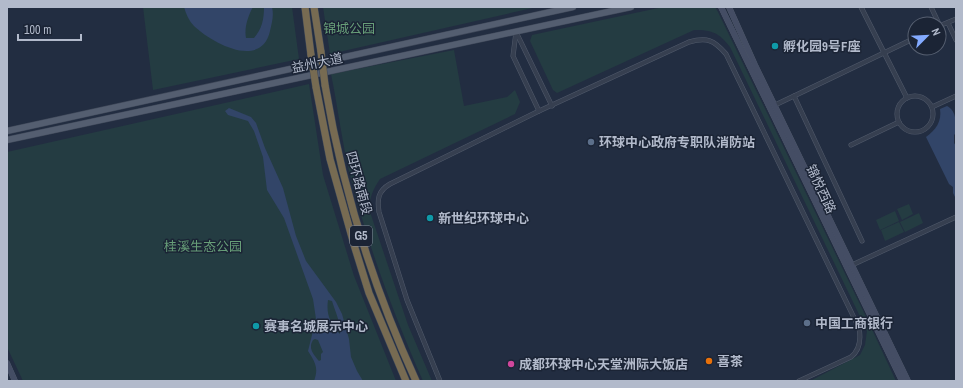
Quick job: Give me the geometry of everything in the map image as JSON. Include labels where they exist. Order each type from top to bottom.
[{"type":"highway","name":"四环路南段","points":[[305,7],[310,55],[330,159],[369,292],[406,381]]},
{"type":"highway","name":"四环路南段","points":[[314,7],[326,85],[340,157],[361,234],[388,315],[416,381]]},
{"type":"main road","name":"益州大道","points":[[7,131],[573,7]]},
{"type":"main road","name":"益州大道","points":[[7,140],[631,7]]},
{"type":"main road","name":"锦悦西路","points":[[722,7],[902,381]]},
{"type":"main road","name":"锦悦西路","points":[[729,7],[774,105],[908,381]]},
{"type":"main road","points":[[7,363],[15,381]]},
{"type":"street","points":[[861,7],[907,98]]},
{"type":"street","points":[[956,19],[948,22],[956,40]]},
{"type":"street","points":[[516,32],[552,106]]},
{"type":"street","points":[[516,32],[513,56],[539,112]]},
{"type":"street","points":[[440,381],[407,300],[379,212],[378,204],[380,192],[384,187],[539,112],[689,42],[700,39],[710,40],[718,45],[726,54],[859,328],[861,336],[859,346],[855,354],[799,381]]},
{"type":"street","points":[[774,105],[907,42]]},
{"type":"street","points":[[794,96],[862,241]]},
{"type":"street","points":[[932,107],[956,96]]},
{"type":"street","points":[[919,97],[924,99],[932,107],[933,113],[930,124],[921,131],[916,132],[906,130],[899,122],[898,111],[900,106],[907,98],[919,97]]},
{"type":"street","points":[[851,145],[899,122]]},
{"type":"street","points":[[852,265],[956,216]]},
{"type":"green space","points":[[143,7],[292,7],[299,59],[153,90]]},
{"type":"green space","name":"锦城公园","points":[[323,7],[537,7],[330,54]]},
{"type":"green space","points":[[663,7],[715,7],[896,381],[810,381],[860,355],[865,345],[867,331],[730,47],[719,35],[706,31],[694,30],[557,93],[553,90],[530,41],[532,35]]},
{"type":"green space","points":[[454,50],[464,106],[507,97],[515,90],[520,102],[515,114],[380,179],[372,193],[369,209],[408,325],[432,381],[423,381],[392,306],[373,254],[357,202],[347,163],[331,74]]},
{"type":"green space","name":"桂溪生态公园","points":[[309,84],[323,175],[354,276],[396,381],[23,381],[7,347],[7,152]]},
{"type":"green space","points":[[909,204],[913,214],[902,220],[897,209]]},
{"type":"green space","points":[[895,211],[899,221],[880,230],[876,220]]},
{"type":"green space","points":[[919,213],[923,223],[905,232],[900,222]]},
{"type":"green space","points":[[899,222],[904,232],[885,241],[881,230]]},
{"type":"water","points":[[184,7],[253,7],[247,22],[246,38],[254,38],[261,27],[264,7],[272,7],[273,13],[270,31],[265,43],[257,49],[247,51],[235,50],[202,33],[191,22]]},
{"type":"water","points":[[947,106],[953,111],[956,122],[954,143],[956,146],[956,199],[953,193],[953,187],[949,184],[926,137],[938,125],[940,109]]},
{"type":"water","points":[[229,108],[251,117],[256,123],[265,148],[283,188],[296,236],[306,261],[336,302],[342,314],[349,339],[351,357],[363,381],[314,381],[316,365],[308,351],[316,319],[313,299],[284,218],[267,190],[263,157],[254,131],[248,121],[228,115],[225,111]],"holes":[[[328,300],[332,301],[339,321],[340,334],[330,318]],[[313,340],[318,340],[323,352],[321,354],[321,360],[319,361],[311,348]]]},
{"type":"place","name":"孵化园9号F座","points":[[775,46]]},
{"type":"place","name":"环球中心政府专职队消防站","points":[[591,142]]},
{"type":"place","name":"新世纪环球中心","points":[[430,218]]},
{"type":"place","name":"中国工商银行","points":[[807,323]]},
{"type":"place","name":"赛事名城展示中心","points":[[256,326]]},
{"type":"place","name":"喜茶","points":[[709,361]]},
{"type":"place","name":"成都环球中心天堂洲际大饭店","points":[[511,364]]}]
